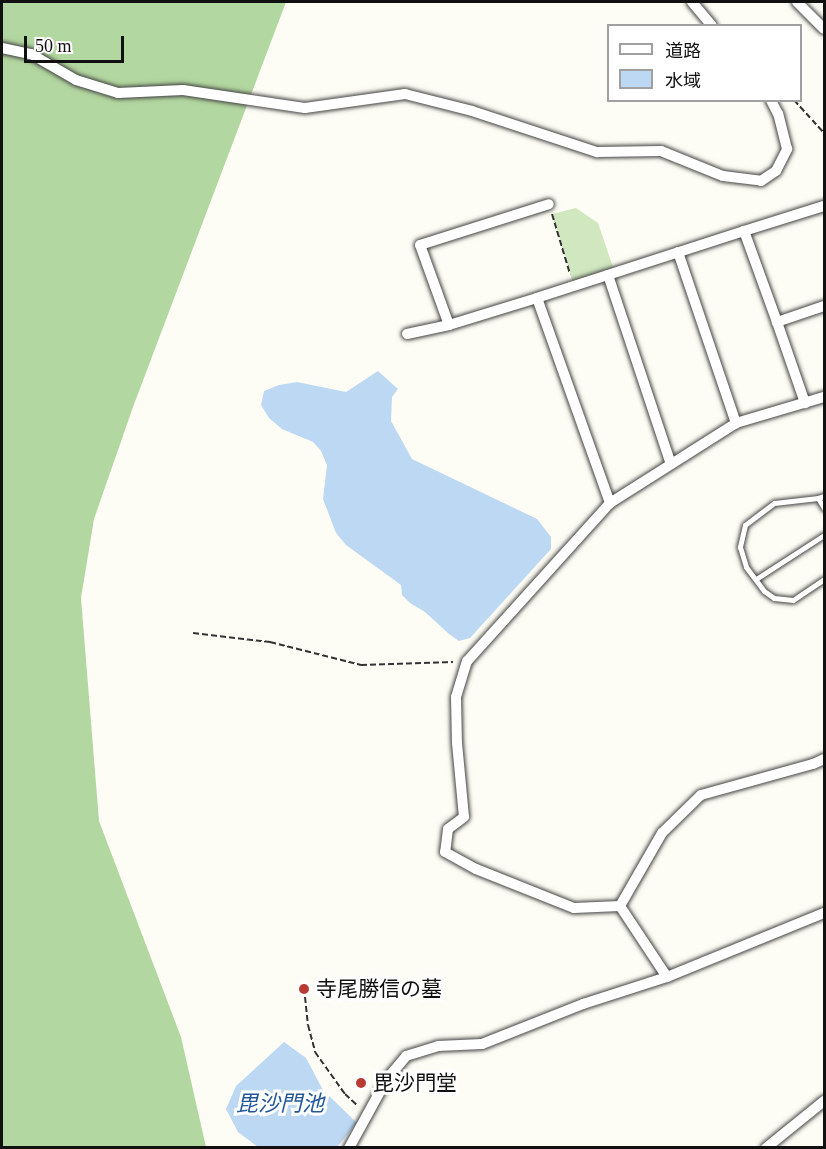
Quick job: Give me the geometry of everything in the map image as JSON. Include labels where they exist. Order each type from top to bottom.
[{"type":"street","points":[[692,2],[710,24]]},
{"type":"street","points":[[797,2],[825,29]]},
{"type":"street","points":[[2,48],[31,54],[76,80],[118,93],[183,90],[305,108],[405,94],[472,111],[597,152],[661,151],[723,176],[761,181],[776,171],[788,149],[778,114],[772,102]]},
{"type":"street","points":[[449,325],[420,245],[549,204]]},
{"type":"street","points":[[407,334],[449,325],[825,206]]},
{"type":"street","points":[[744,231],[805,403]]},
{"type":"street","points":[[678,252],[736,423]]},
{"type":"street","points":[[608,275],[671,464]]},
{"type":"street","points":[[537,298],[610,503]]},
{"type":"street","points":[[777,322],[825,306]]},
{"type":"street","points":[[620,906],[574,908],[476,869],[445,852],[448,829],[464,816],[457,743],[456,697],[467,661],[610,503],[736,423],[825,397]]},
{"type":"street","points":[[620,906],[662,833],[701,795],[825,759]]},
{"type":"street","points":[[620,906],[667,977]]},
{"type":"street","points":[[349,1148],[387,1079],[406,1056],[438,1046],[482,1044],[583,1004],[667,977],[825,913]]},
{"type":"street","points":[[766,1148],[825,1101]]},
{"type":"lane","points":[[825,508],[821,497],[774,503],[745,525],[740,547],[746,567],[764,591],[784,601],[793,600],[825,579]]},
{"type":"lane","points":[[756,579],[825,535]]},
{"type":"path","points":[[796,102],[825,133]]},
{"type":"path","points":[[549,204],[574,286]]},
{"type":"path","points":[[193,633],[270,642],[361,665],[467,661]]},
{"type":"path","points":[[305,997],[308,1025],[315,1052],[345,1094],[366,1114]]},
{"type":"green space","points":[[2,2],[286,2],[133,407],[94,519],[81,598],[99,821],[181,1037],[206,1147],[2,1148]]},
{"type":"green space","points":[[576,208],[598,223],[615,273],[574,286],[552,214]]},
{"type":"water","points":[[378,371],[398,389],[392,397],[391,421],[412,459],[537,519],[551,537],[551,549],[470,638],[459,641],[449,634],[402,595],[401,585],[346,545],[336,533],[323,499],[327,465],[321,451],[313,442],[282,429],[269,418],[261,405],[264,391],[279,385],[297,382],[346,392]]},
{"type":"water","name":"毘沙門池","points":[[284,1042],[306,1058],[323,1090],[357,1123],[337,1147],[258,1147],[238,1132],[226,1109],[236,1086]]},
{"type":"place","name":"寺尾勝信の墓","points":[[304,989]]},
{"type":"place","name":"毘沙門堂","points":[[361,1083]]}]
